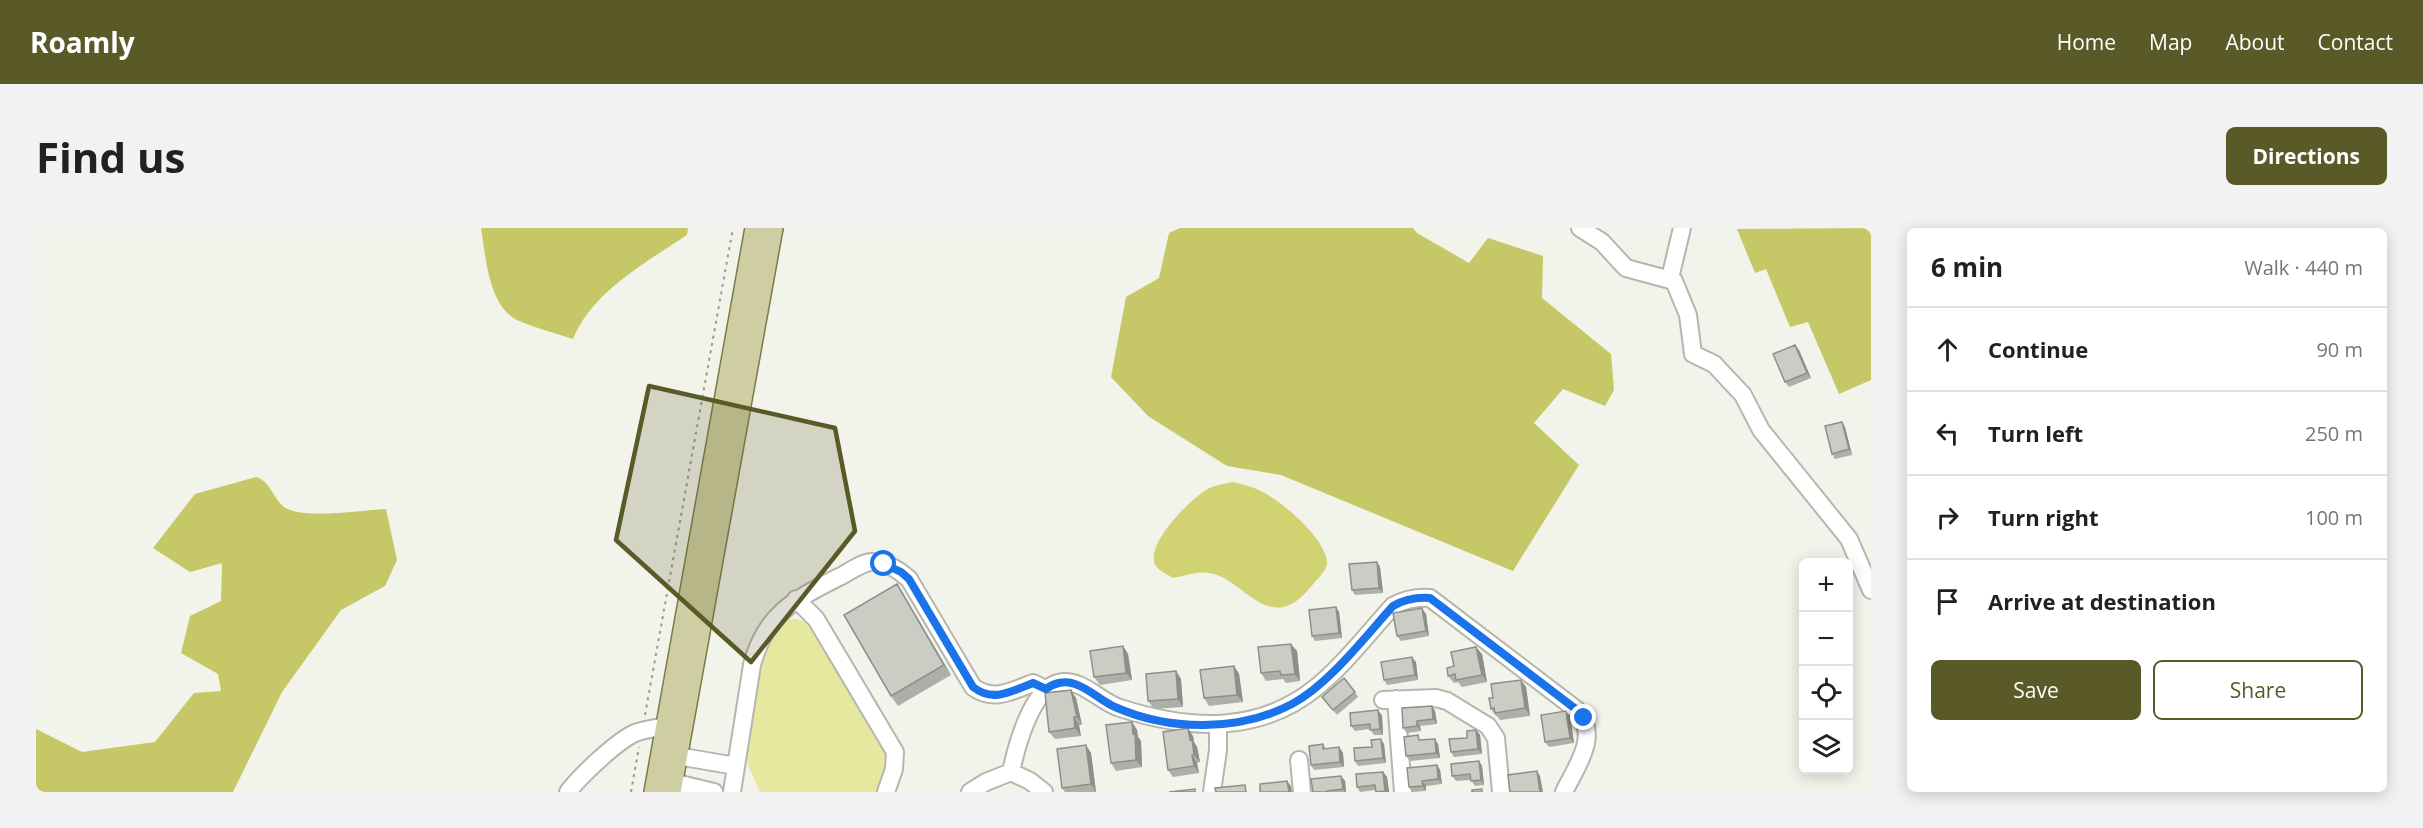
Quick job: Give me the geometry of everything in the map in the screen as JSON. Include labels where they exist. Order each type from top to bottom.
[{"type":"main road","points":[[666,789],[667,726],[756,228]]},
{"type":"main road","points":[[666,789],[677,756],[772,228]]},
{"type":"street","points":[[1580,228],[1602,242],[1626,268],[1670,278],[1679,290],[1688,315],[1693,354],[1714,364],[1743,395],[1761,430],[1849,539],[1871,590]]},
{"type":"street","points":[[1670,278],[1682,228]]},
{"type":"street","points":[[732,792],[757,646],[771,621],[796,599],[869,562],[884,564],[901,572],[909,579],[973,687],[979,691],[1000,695],[1033,683],[1046,689]]},
{"type":"street","points":[[1011,772],[1023,727],[1046,689],[1055,684],[1066,682],[1076,684],[1115,707],[1148,717],[1188,724],[1218,724],[1261,717],[1293,703],[1320,684],[1393,606],[1413,598],[1430,598],[1476,631],[1577,710],[1584,718],[1588,728],[1588,739],[1564,792]]},
{"type":"street","points":[[796,599],[816,619],[895,752],[894,769],[886,792]]},
{"type":"street","points":[[1403,792],[1389,699],[1436,698],[1447,701],[1488,726],[1496,738],[1501,792]]},
{"type":"street","points":[[1212,792],[1218,750],[1218,724]]},
{"type":"street","points":[[568,792],[620,742],[642,731],[667,726]]},
{"type":"street","points":[[677,756],[736,766]]},
{"type":"street","points":[[1299,760],[1302,792]]},
{"type":"street","points":[[970,792],[986,782],[1011,772],[1030,781],[1044,792]]},
{"type":"street","points":[[666,789],[711,792]]},
{"type":"path","points":[[631,792],[733,228]]},
{"type":"highlighted area","points":[[649,386],[835,428],[855,531],[751,662],[616,540]]},
{"type":"green space","points":[[784,620],[805,621],[836,667],[886,754],[885,778],[878,792],[760,792],[748,765],[745,737],[770,632]]},
{"type":"shaded area","points":[[481,228],[688,228],[687,235],[637,268],[606,293],[582,322],[573,339],[519,321],[501,305],[490,280]]},
{"type":"shaded area","points":[[1180,228],[1413,228],[1417,233],[1469,263],[1488,238],[1543,256],[1542,298],[1611,354],[1614,390],[1605,406],[1563,389],[1534,423],[1579,465],[1513,571],[1281,475],[1227,466],[1148,416],[1111,377],[1126,297],[1159,278],[1169,233]]},
{"type":"shaded area","points":[[1871,228],[1871,380],[1839,394],[1808,322],[1790,327],[1766,269],[1755,273],[1737,229]]},
{"type":"shaded area","points":[[256,477],[265,482],[284,507],[293,511],[318,514],[386,509],[397,560],[385,586],[341,610],[282,692],[233,792],[36,792],[36,729],[82,752],[155,742],[194,693],[221,691],[218,674],[181,653],[190,616],[221,601],[222,563],[190,572],[153,548],[195,494]]},
{"type":"shaded area","points":[[1233,482],[1260,490],[1285,507],[1313,534],[1325,554],[1327,566],[1324,571],[1302,596],[1287,606],[1276,608],[1266,605],[1219,576],[1196,573],[1173,578],[1155,564],[1154,555],[1157,545],[1180,512],[1206,490]]},
{"type":"building","points":[[1795,345],[1807,373],[1785,382],[1773,354]]},
{"type":"building","points":[[1842,422],[1849,449],[1832,454],[1825,426]]},
{"type":"building","points":[[1377,562],[1379,588],[1352,590],[1349,564]]},
{"type":"building","points":[[897,584],[944,665],[891,696],[844,615]]},
{"type":"building","points":[[1336,607],[1339,633],[1312,636],[1309,610]]},
{"type":"building","points":[[1422,608],[1426,631],[1397,636],[1393,613]]},
{"type":"building","points":[[1291,644],[1295,674],[1281,675],[1280,671],[1261,673],[1258,647]]},
{"type":"building","points":[[1123,646],[1126,673],[1094,677],[1090,651]]},
{"type":"building","points":[[1476,647],[1482,675],[1456,680],[1455,674],[1448,676],[1447,668],[1454,666],[1451,652]]},
{"type":"building","points":[[1412,657],[1415,675],[1384,680],[1381,662]]},
{"type":"building","points":[[1234,666],[1237,695],[1204,698],[1200,670]]},
{"type":"building","points":[[1176,671],[1178,699],[1148,701],[1146,674]]},
{"type":"building","points":[[1344,678],[1355,692],[1333,710],[1322,697]]},
{"type":"building","points":[[1521,680],[1525,708],[1495,713],[1494,708],[1491,709],[1489,698],[1493,698],[1491,684]]},
{"type":"building","points":[[1071,690],[1077,717],[1074,717],[1075,728],[1049,732],[1045,693]]},
{"type":"building","points":[[1432,706],[1433,719],[1417,721],[1417,726],[1403,728],[1402,708]]},
{"type":"building","points":[[1378,710],[1380,729],[1370,730],[1370,724],[1351,726],[1350,713]]},
{"type":"building","points":[[1566,711],[1570,738],[1545,742],[1541,715]]},
{"type":"building","points":[[1132,722],[1133,734],[1135,733],[1136,760],[1111,763],[1106,725]]},
{"type":"building","points":[[1188,728],[1190,740],[1192,739],[1194,766],[1168,770],[1163,732]]},
{"type":"building","points":[[1476,730],[1478,749],[1451,752],[1449,739],[1467,738],[1467,731]]},
{"type":"building","points":[[1418,735],[1419,740],[1435,739],[1436,753],[1406,756],[1404,737]]},
{"type":"building","points":[[1381,739],[1383,758],[1355,761],[1354,748],[1372,747],[1371,740]]},
{"type":"building","points":[[1323,744],[1323,749],[1339,747],[1340,762],[1311,765],[1309,746]]},
{"type":"building","points":[[1086,745],[1091,784],[1062,788],[1057,749]]},
{"type":"building","points":[[1479,761],[1481,780],[1471,781],[1470,774],[1452,776],[1451,764]]},
{"type":"building","points":[[1437,765],[1438,779],[1422,781],[1423,786],[1409,787],[1407,768]]},
{"type":"building","points":[[1537,771],[1540,792],[1510,792],[1508,775]]},
{"type":"building","points":[[1383,772],[1385,791],[1376,792],[1375,785],[1357,787],[1356,774]]},
{"type":"building","points":[[1341,776],[1343,789],[1313,792],[1311,779]]},
{"type":"building","points":[[1287,781],[1289,792],[1260,792],[1260,784]]},
{"type":"building","points":[[1245,785],[1246,792],[1216,792],[1215,788]]},
{"type":"building","points":[[1195,789],[1195,792],[1169,792]]},
{"type":"building","points":[[1482,789],[1482,792],[1472,792],[1472,790]]},
{"type":"route","points":[[884,564],[901,572],[909,579],[973,687],[986,694],[1000,695],[1033,683],[1046,689],[1060,682],[1066,682],[1076,684],[1115,707],[1168,722],[1209,725],[1244,721],[1278,711],[1308,694],[1331,674],[1393,606],[1406,600],[1422,597],[1430,598],[1476,631],[1577,710],[1584,718]]}]
